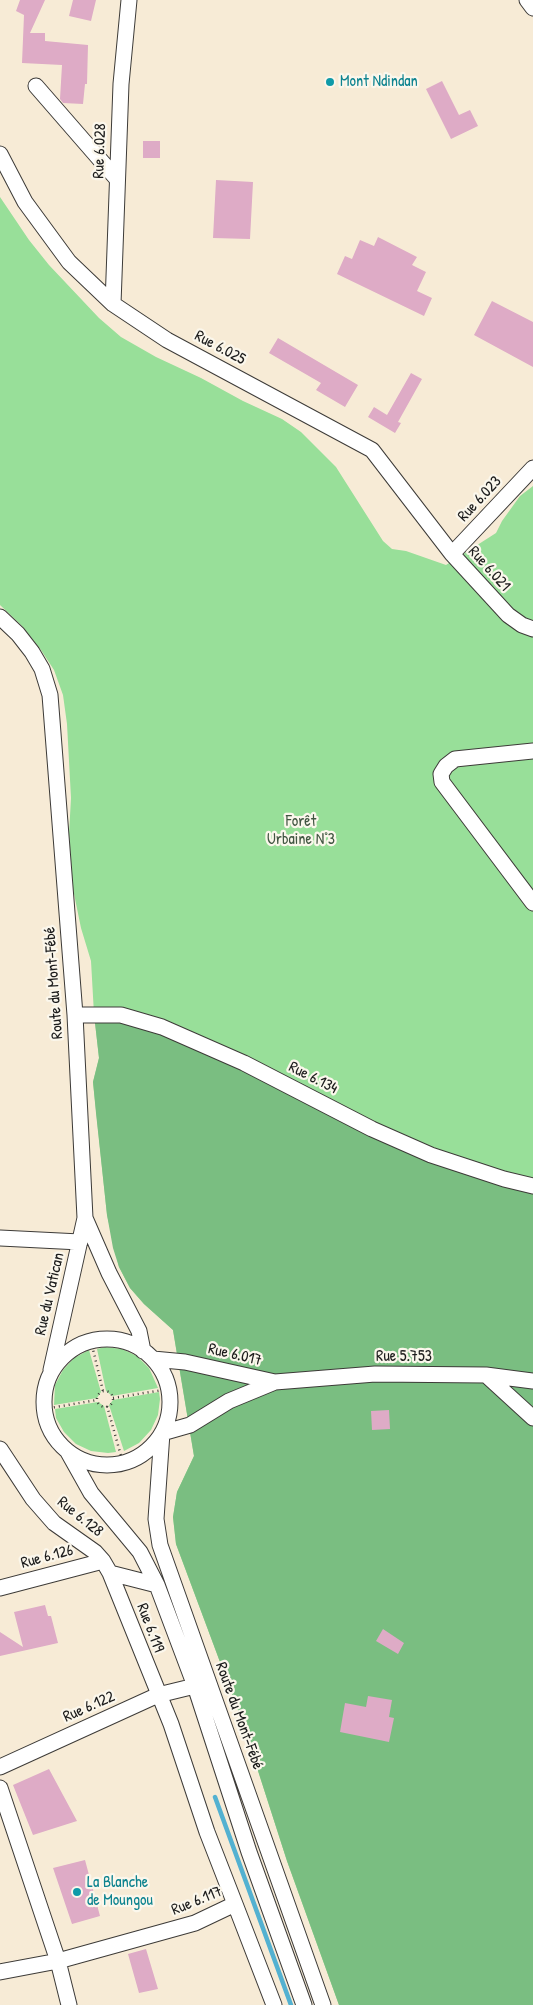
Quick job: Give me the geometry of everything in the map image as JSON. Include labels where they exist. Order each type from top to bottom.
[{"type":"street","name":"Rue 6.028","points":[[113,304],[116,178],[121,84],[129,0]]},
{"type":"street","points":[[526,0],[533,8]]},
{"type":"street","points":[[36,86],[116,178]]},
{"type":"street","name":"Rue 6.025","points":[[0,154],[25,202],[69,262],[113,304],[167,340],[372,450],[449,550]]},
{"type":"street","name":"Rue 6.023","points":[[449,550],[533,468]]},
{"type":"street","name":"Rue 6.021","points":[[449,550],[508,615],[522,625],[533,629]]},
{"type":"street","name":"Route du Mont-Fébé","points":[[0,617],[32,652],[42,669],[50,695],[74,1015],[85,1218],[110,1274],[139,1330],[148,1355]]},
{"type":"street","points":[[530,896],[442,782],[441,774],[446,766],[456,759],[533,751]]},
{"type":"street","name":"Rue 6.134","points":[[74,1015],[121,1015],[162,1028],[244,1063],[372,1129],[431,1155],[504,1179],[533,1186]]},
{"type":"street","name":"Rue du Vatican","points":[[49,1377],[85,1218]]},
{"type":"street","points":[[0,1238],[80,1242]]},
{"type":"street","name":"Rue 6.017","points":[[148,1355],[163,1373],[169,1389],[170,1412],[157,1441],[142,1455],[123,1463],[104,1465],[85,1461],[68,1452],[56,1440],[48,1426],[44,1409],[44,1393],[49,1377],[59,1361],[73,1349],[91,1341],[118,1340],[148,1355],[275,1382]]},
{"type":"street","name":"Rue 5.753","points":[[275,1382],[375,1374],[486,1375],[533,1381]]},
{"type":"street","points":[[486,1375],[533,1418]]},
{"type":"street","name":"Rue 6.017","points":[[162,1433],[190,1425],[229,1401],[275,1382]]},
{"type":"street","name":"Route du Mont-Fébé","points":[[162,1433],[156,1519],[160,1545],[323,2005]]},
{"type":"street","name":"Rue 6.128","points":[[0,1449],[33,1499],[54,1523],[95,1552],[107,1567],[157,1585]]},
{"type":"street","name":"Route du Mont-Fébé","points":[[68,1452],[91,1493],[140,1552],[157,1585],[196,1686],[249,1852],[304,2005]]},
{"type":"street","name":"Rue 6.126","points":[[0,1588],[107,1567]]},
{"type":"street","name":"Rue 6.119","points":[[107,1567],[158,1695]]},
{"type":"street","name":"Rue 6.122","points":[[0,1767],[158,1695],[196,1686]]},
{"type":"street","name":"Rue 6.117","points":[[0,1972],[58,1961],[195,1923],[235,1904],[207,1832],[171,1724],[158,1695]]},
{"type":"street","points":[[0,1788],[58,1961],[69,2005]]},
{"type":"street","points":[[235,1904],[274,2005]]},
{"type":"path","points":[[91,1341],[103,1391]]},
{"type":"path","points":[[113,1398],[169,1389]]},
{"type":"path","points":[[103,1391],[109,1392],[113,1398]]},
{"type":"path","points":[[97,1400],[99,1394],[103,1391]]},
{"type":"path","points":[[107,1406],[113,1398]]},
{"type":"path","points":[[44,1409],[97,1400]]},
{"type":"path","points":[[97,1400],[100,1405],[107,1406]]},
{"type":"path","points":[[107,1406],[123,1463]]},
{"type":"green space","name":"Forêt Urbaine N°3","points":[[0,197],[29,240],[49,265],[99,318],[121,337],[156,357],[282,419],[301,432],[336,467],[383,541],[392,549],[406,551],[446,565],[496,533],[520,496],[533,486],[533,2005],[339,2005],[287,1861],[242,1721],[176,1544],[173,1517],[177,1492],[194,1456],[173,1330],[144,1304],[130,1288],[119,1267],[107,1215],[93,1082],[99,1058],[91,961],[81,928],[73,889],[69,834],[71,798],[67,724],[63,695],[54,670],[41,650],[22,626],[0,605]]},
{"type":"green space","points":[[94,1014],[121,1015],[372,1129],[533,1186],[533,2005],[339,2005],[287,1861],[242,1721],[176,1544],[173,1517],[177,1492],[194,1456],[173,1330],[144,1304],[130,1288],[119,1267],[113,1248],[107,1215],[93,1082],[99,1058]]},
{"type":"green space","points":[[105,1347],[122,1349],[137,1356],[149,1368],[158,1388],[112,1396],[106,1391],[97,1349]]},
{"type":"green space","points":[[89,1350],[101,1392],[97,1398],[54,1405],[55,1385],[63,1370],[74,1358]]},
{"type":"green space","points":[[159,1392],[158,1415],[151,1430],[139,1443],[124,1451],[109,1405],[113,1400]]},
{"type":"green space","points":[[98,1402],[104,1406],[116,1452],[91,1451],[76,1444],[64,1432],[56,1418],[55,1409]]},
{"type":"building","points":[[20,0],[45,0],[30,33],[45,33],[45,41],[88,45],[87,84],[85,84],[83,104],[63,103],[60,99],[62,65],[22,63],[24,15],[16,11]]},
{"type":"building","points":[[73,0],[96,0],[91,21],[69,16]]},
{"type":"building","points":[[442,81],[459,115],[470,110],[478,126],[451,139],[426,89]]},
{"type":"building","points":[[143,141],[160,141],[160,158],[143,158]]},
{"type":"building","points":[[216,180],[253,182],[250,239],[213,238]]},
{"type":"building","points":[[378,237],[417,257],[412,265],[426,272],[417,291],[432,298],[424,316],[337,274],[345,256],[352,259],[360,240],[374,246]]},
{"type":"building","points":[[492,301],[533,322],[533,367],[474,335]]},
{"type":"building","points":[[278,338],[358,385],[345,407],[316,390],[321,383],[269,353]]},
{"type":"building","points":[[411,373],[422,379],[398,422],[401,423],[395,433],[368,417],[374,407],[387,415]]},
{"type":"building","points":[[389,1410],[390,1429],[372,1430],[371,1411]]},
{"type":"building","points":[[45,1605],[48,1616],[51,1616],[58,1643],[0,1656],[0,1632],[23,1647],[14,1612]]},
{"type":"building","points":[[383,1629],[404,1643],[398,1654],[376,1641]]},
{"type":"building","points":[[368,1696],[392,1700],[389,1717],[394,1718],[389,1742],[340,1732],[345,1703],[366,1707]]},
{"type":"building","points":[[49,1769],[77,1821],[33,1835],[13,1785]]},
{"type":"building","name":"La Blanche de Moungou","points":[[85,1860],[100,1916],[72,1924],[53,1868]]},
{"type":"building","points":[[146,1949],[158,1989],[139,1993],[128,1954]]},
{"type":"waterway","points":[[215,1797],[291,2005]]},
{"type":"place","name":"Mont Ndindan","points":[[330,82]]},
{"type":"place","name":"La Blanche de Moungou","points":[[77,1892]]}]
